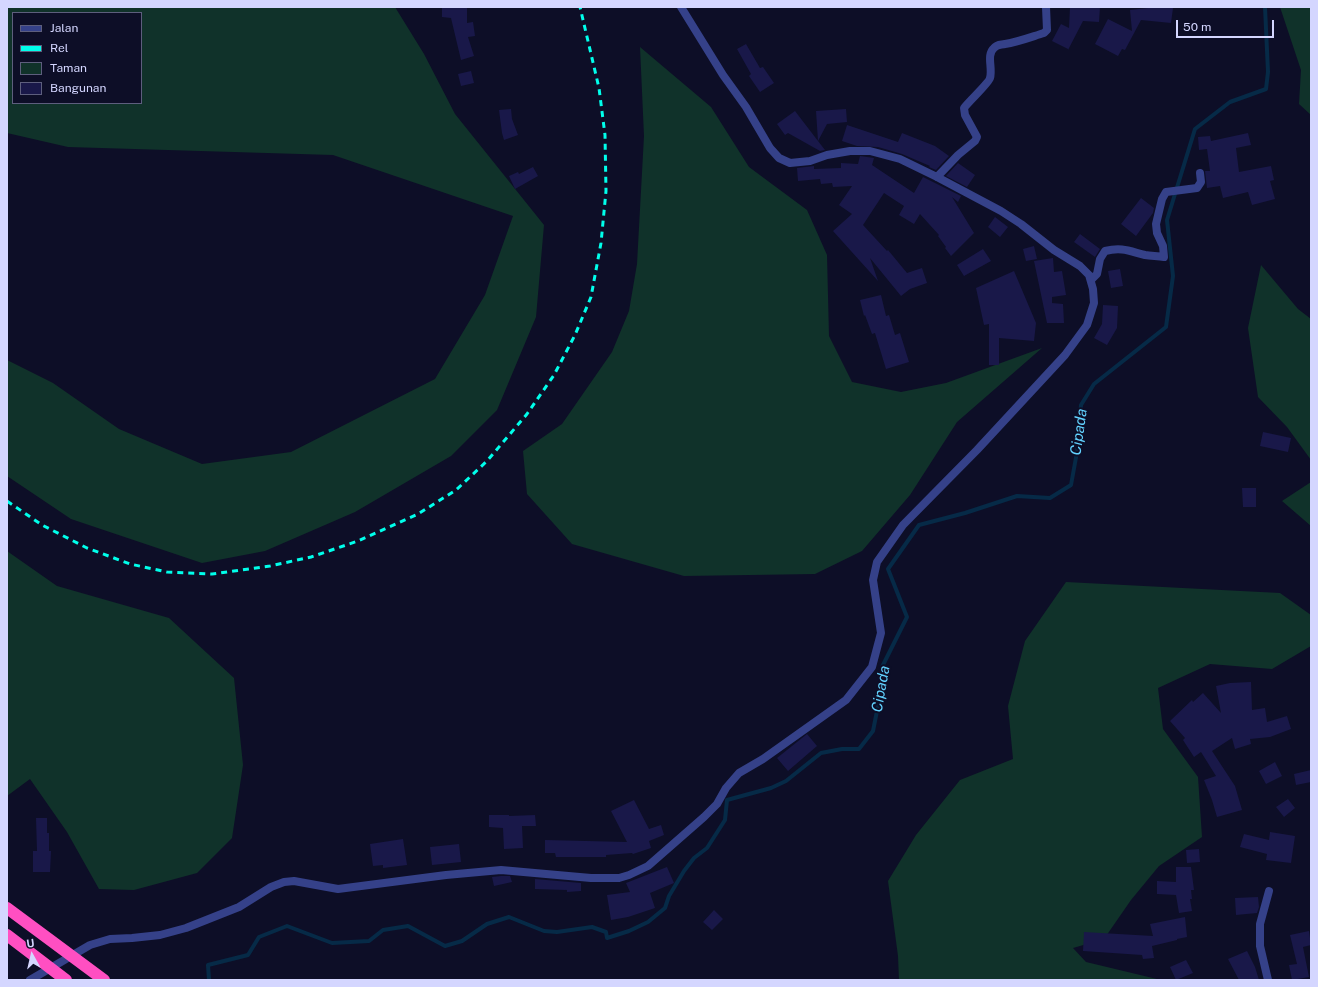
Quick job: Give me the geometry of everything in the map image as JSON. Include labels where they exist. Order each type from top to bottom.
[{"type":"highway","points":[[7,908],[104,980]]},
{"type":"highway","points":[[7,936],[66,980]]},
{"type":"street","points":[[30,980],[90,945],[110,939],[160,935],[186,928],[239,908],[271,887],[284,882],[294,881],[338,889],[446,875],[501,870],[591,878],[619,878],[648,866],[717,804],[726,788],[738,773],[763,759],[846,700],[869,671],[875,660],[881,633],[873,580],[876,562],[903,525],[978,450],[1065,355],[1087,325],[1094,304],[1093,289],[1089,275],[1080,266],[1054,250],[1021,224],[1001,211],[938,176],[900,159],[870,151],[850,151],[827,155],[810,161],[790,163],[779,158],[770,148],[746,107],[723,75],[681,7]]},
{"type":"street","points":[[938,176],[958,155],[976,141],[977,137],[965,115],[964,108],[972,97],[988,82],[990,77],[991,52],[993,48],[998,45],[1044,33],[1047,30],[1046,7]]},
{"type":"street","points":[[1090,280],[1097,274],[1100,259],[1105,251],[1115,249],[1132,250],[1145,255],[1164,257],[1163,246],[1157,233],[1156,224],[1162,200],[1167,192],[1197,188],[1201,182],[1200,173]]},
{"type":"street","points":[[1268,980],[1260,946],[1260,924],[1269,891]]},
{"type":"green space","points":[[7,7],[395,7],[424,54],[455,114],[544,225],[536,317],[497,410],[451,456],[355,512],[265,551],[202,563],[71,519],[7,476],[7,360],[53,383],[119,429],[202,464],[291,452],[435,379],[485,295],[513,216],[333,155],[68,147],[7,133]]},
{"type":"green space","points":[[1280,7],[1311,7],[1311,115],[1299,104],[1301,70]]},
{"type":"green space","points":[[640,47],[711,107],[749,167],[807,210],[827,255],[829,336],[852,382],[901,392],[946,383],[1042,348],[957,422],[910,495],[862,551],[815,574],[684,576],[572,544],[527,494],[523,451],[562,424],[612,352],[629,311],[637,264],[644,136]]},
{"type":"green space","points":[[1261,265],[1298,309],[1311,319],[1311,460],[1287,427],[1258,397],[1248,328]]},
{"type":"green space","points":[[1311,482],[1311,526],[1282,501]]},
{"type":"green space","points":[[7,551],[57,586],[169,618],[234,678],[243,765],[232,838],[197,873],[134,890],[99,889],[67,832],[30,779],[7,796]]},
{"type":"green space","points":[[1066,582],[1280,593],[1311,615],[1311,646],[1272,669],[1210,664],[1158,688],[1163,729],[1198,777],[1202,837],[1159,866],[1131,900],[1104,939],[1073,948],[1086,962],[1161,980],[899,980],[898,956],[888,881],[916,835],[960,780],[1013,759],[1008,706],[1025,641]]},
{"type":"building","points":[[442,7],[467,7],[467,23],[473,22],[475,36],[468,37],[474,56],[461,60],[451,18],[442,17]]},
{"type":"building","points":[[1070,7],[1100,7],[1099,22],[1083,21],[1068,50],[1052,41],[1061,24],[1069,28]]},
{"type":"building","points":[[1157,7],[1173,8],[1171,23],[1141,20],[1125,50],[1122,49],[1118,56],[1095,44],[1108,19],[1132,31],[1130,10]]},
{"type":"building","points":[[746,44],[760,68],[763,67],[774,83],[760,92],[749,76],[751,74],[737,49]]},
{"type":"building","points":[[471,71],[474,83],[461,86],[458,74]]},
{"type":"building","points":[[511,109],[512,119],[518,135],[504,140],[499,110]]},
{"type":"building","points":[[846,109],[847,122],[827,124],[818,141],[816,111]]},
{"type":"building","points":[[795,111],[825,150],[820,151],[788,133],[785,135],[777,124]]},
{"type":"building","points":[[847,125],[898,142],[902,133],[935,146],[949,156],[936,170],[902,154],[878,147],[857,146],[842,141]]},
{"type":"building","points":[[1248,133],[1251,145],[1236,148],[1239,172],[1271,166],[1274,180],[1270,181],[1275,199],[1252,205],[1248,192],[1223,198],[1220,186],[1207,188],[1205,171],[1210,171],[1207,149],[1199,150],[1198,137],[1210,136],[1211,141]]},
{"type":"building","points":[[860,156],[874,158],[872,165],[914,193],[923,177],[961,196],[958,202],[952,197],[974,233],[951,256],[938,236],[939,235],[920,214],[914,224],[899,215],[904,206],[884,193],[863,225],[887,251],[888,250],[907,273],[922,268],[927,283],[910,289],[901,296],[870,258],[878,281],[833,231],[852,214],[839,205],[852,186],[833,187],[832,183],[821,184],[820,179],[798,181],[797,168],[814,166],[814,169],[841,168],[841,163],[858,164]]},
{"type":"building","points":[[958,163],[975,175],[967,187],[946,176]]},
{"type":"building","points":[[533,167],[538,176],[515,189],[509,176],[518,172],[519,174]]},
{"type":"building","points":[[1141,198],[1154,208],[1153,213],[1136,236],[1121,224]]},
{"type":"building","points":[[995,217],[1008,227],[1000,237],[988,227]]},
{"type":"building","points":[[1080,234],[1100,249],[1095,257],[1074,242]]},
{"type":"building","points":[[1034,246],[1037,259],[1026,261],[1023,249]]},
{"type":"building","points":[[983,249],[991,261],[964,276],[957,265]]},
{"type":"building","points":[[1053,258],[1054,272],[1062,271],[1066,295],[1052,297],[1052,303],[1063,304],[1064,323],[1047,323],[1034,261]]},
{"type":"building","points":[[1120,269],[1123,286],[1111,288],[1108,271]]},
{"type":"building","points":[[1014,271],[1036,323],[1034,341],[999,338],[999,365],[989,365],[989,324],[984,325],[976,288]]},
{"type":"building","points":[[881,295],[886,316],[889,315],[895,335],[900,333],[909,362],[886,369],[875,333],[872,334],[865,315],[864,316],[860,300]]},
{"type":"building","points":[[1103,305],[1118,306],[1117,328],[1107,345],[1094,338],[1102,324]]},
{"type":"building","points":[[1263,432],[1291,438],[1288,452],[1260,446]]},
{"type":"building","points":[[1242,488],[1256,488],[1256,507],[1243,507]]},
{"type":"building","points":[[1251,682],[1252,710],[1265,708],[1267,722],[1287,716],[1291,729],[1270,737],[1250,739],[1251,744],[1235,749],[1232,738],[1212,751],[1235,786],[1242,810],[1217,817],[1204,780],[1216,776],[1201,752],[1194,757],[1183,740],[1185,738],[1170,721],[1192,700],[1193,702],[1203,693],[1221,713],[1216,686],[1230,683]]},
{"type":"building","points":[[807,734],[817,746],[788,771],[777,758]]},
{"type":"building","points":[[1275,762],[1282,776],[1266,784],[1259,771]]},
{"type":"building","points":[[1311,770],[1311,782],[1296,785],[1294,774]]},
{"type":"building","points":[[1288,799],[1295,808],[1284,817],[1276,807]]},
{"type":"building","points":[[634,800],[649,829],[661,825],[664,835],[649,841],[651,848],[633,854],[606,855],[606,857],[556,857],[555,853],[545,853],[545,840],[627,842],[611,811]]},
{"type":"building","points":[[489,815],[535,815],[536,826],[522,826],[523,848],[504,849],[503,828],[489,827]]},
{"type":"building","points":[[36,818],[47,818],[49,851],[51,851],[50,872],[33,872],[33,851],[37,851]]},
{"type":"building","points":[[1270,832],[1295,836],[1291,863],[1266,860],[1267,854],[1240,847],[1244,834],[1269,840]]},
{"type":"building","points":[[403,839],[407,865],[383,868],[383,865],[373,866],[370,844]]},
{"type":"building","points":[[459,844],[461,862],[432,865],[430,847]]},
{"type":"building","points":[[1199,849],[1200,862],[1187,863],[1186,850]]},
{"type":"building","points":[[667,867],[674,883],[650,893],[655,908],[628,917],[611,920],[607,895],[630,892],[626,883]]},
{"type":"building","points":[[1176,867],[1191,867],[1194,890],[1191,890],[1192,899],[1190,899],[1192,911],[1179,913],[1176,895],[1157,894],[1157,881],[1176,882]]},
{"type":"building","points":[[510,876],[512,882],[494,886],[492,877]]},
{"type":"building","points":[[535,879],[581,883],[581,891],[567,892],[567,890],[535,889]]},
{"type":"building","points":[[1258,897],[1259,907],[1257,913],[1236,915],[1235,898]]},
{"type":"building","points":[[714,910],[723,919],[712,930],[703,922]]},
{"type":"building","points":[[1185,917],[1187,937],[1152,946],[1154,958],[1143,959],[1142,955],[1083,951],[1084,932],[1153,936],[1150,924]]},
{"type":"building","points":[[1309,931],[1311,945],[1303,947],[1309,977],[1292,980],[1289,965],[1297,964],[1290,935]]},
{"type":"building","points":[[1247,951],[1255,967],[1259,980],[1239,980],[1228,959]]},
{"type":"building","points":[[1186,960],[1193,973],[1176,980],[1170,967]]},
{"type":"waterway","name":"Cipada","points":[[209,980],[208,965],[248,955],[259,937],[287,926],[332,943],[369,941],[383,930],[408,926],[445,946],[462,941],[487,924],[509,917],[544,931],[557,932],[592,927],[606,932],[607,938],[629,931],[648,922],[665,908],[669,896],[684,871],[694,858],[707,848],[725,820],[727,800],[771,788],[786,781],[821,753],[842,749],[859,749],[873,731],[881,691],[882,667],[907,617],[888,569],[919,525],[965,513],[1017,496],[1050,498],[1071,485],[1077,452],[1081,405],[1094,384],[1166,327],[1173,276],[1167,220],[1195,129],[1230,102],[1266,89],[1268,72],[1265,7]]},
{"type":"railway","points":[[7,501],[42,525],[87,548],[130,564],[167,572],[212,574],[270,566],[311,557],[358,541],[418,514],[456,490],[487,461],[527,414],[554,375],[575,335],[591,297],[601,243],[606,191],[605,135],[599,88],[580,7]]}]
